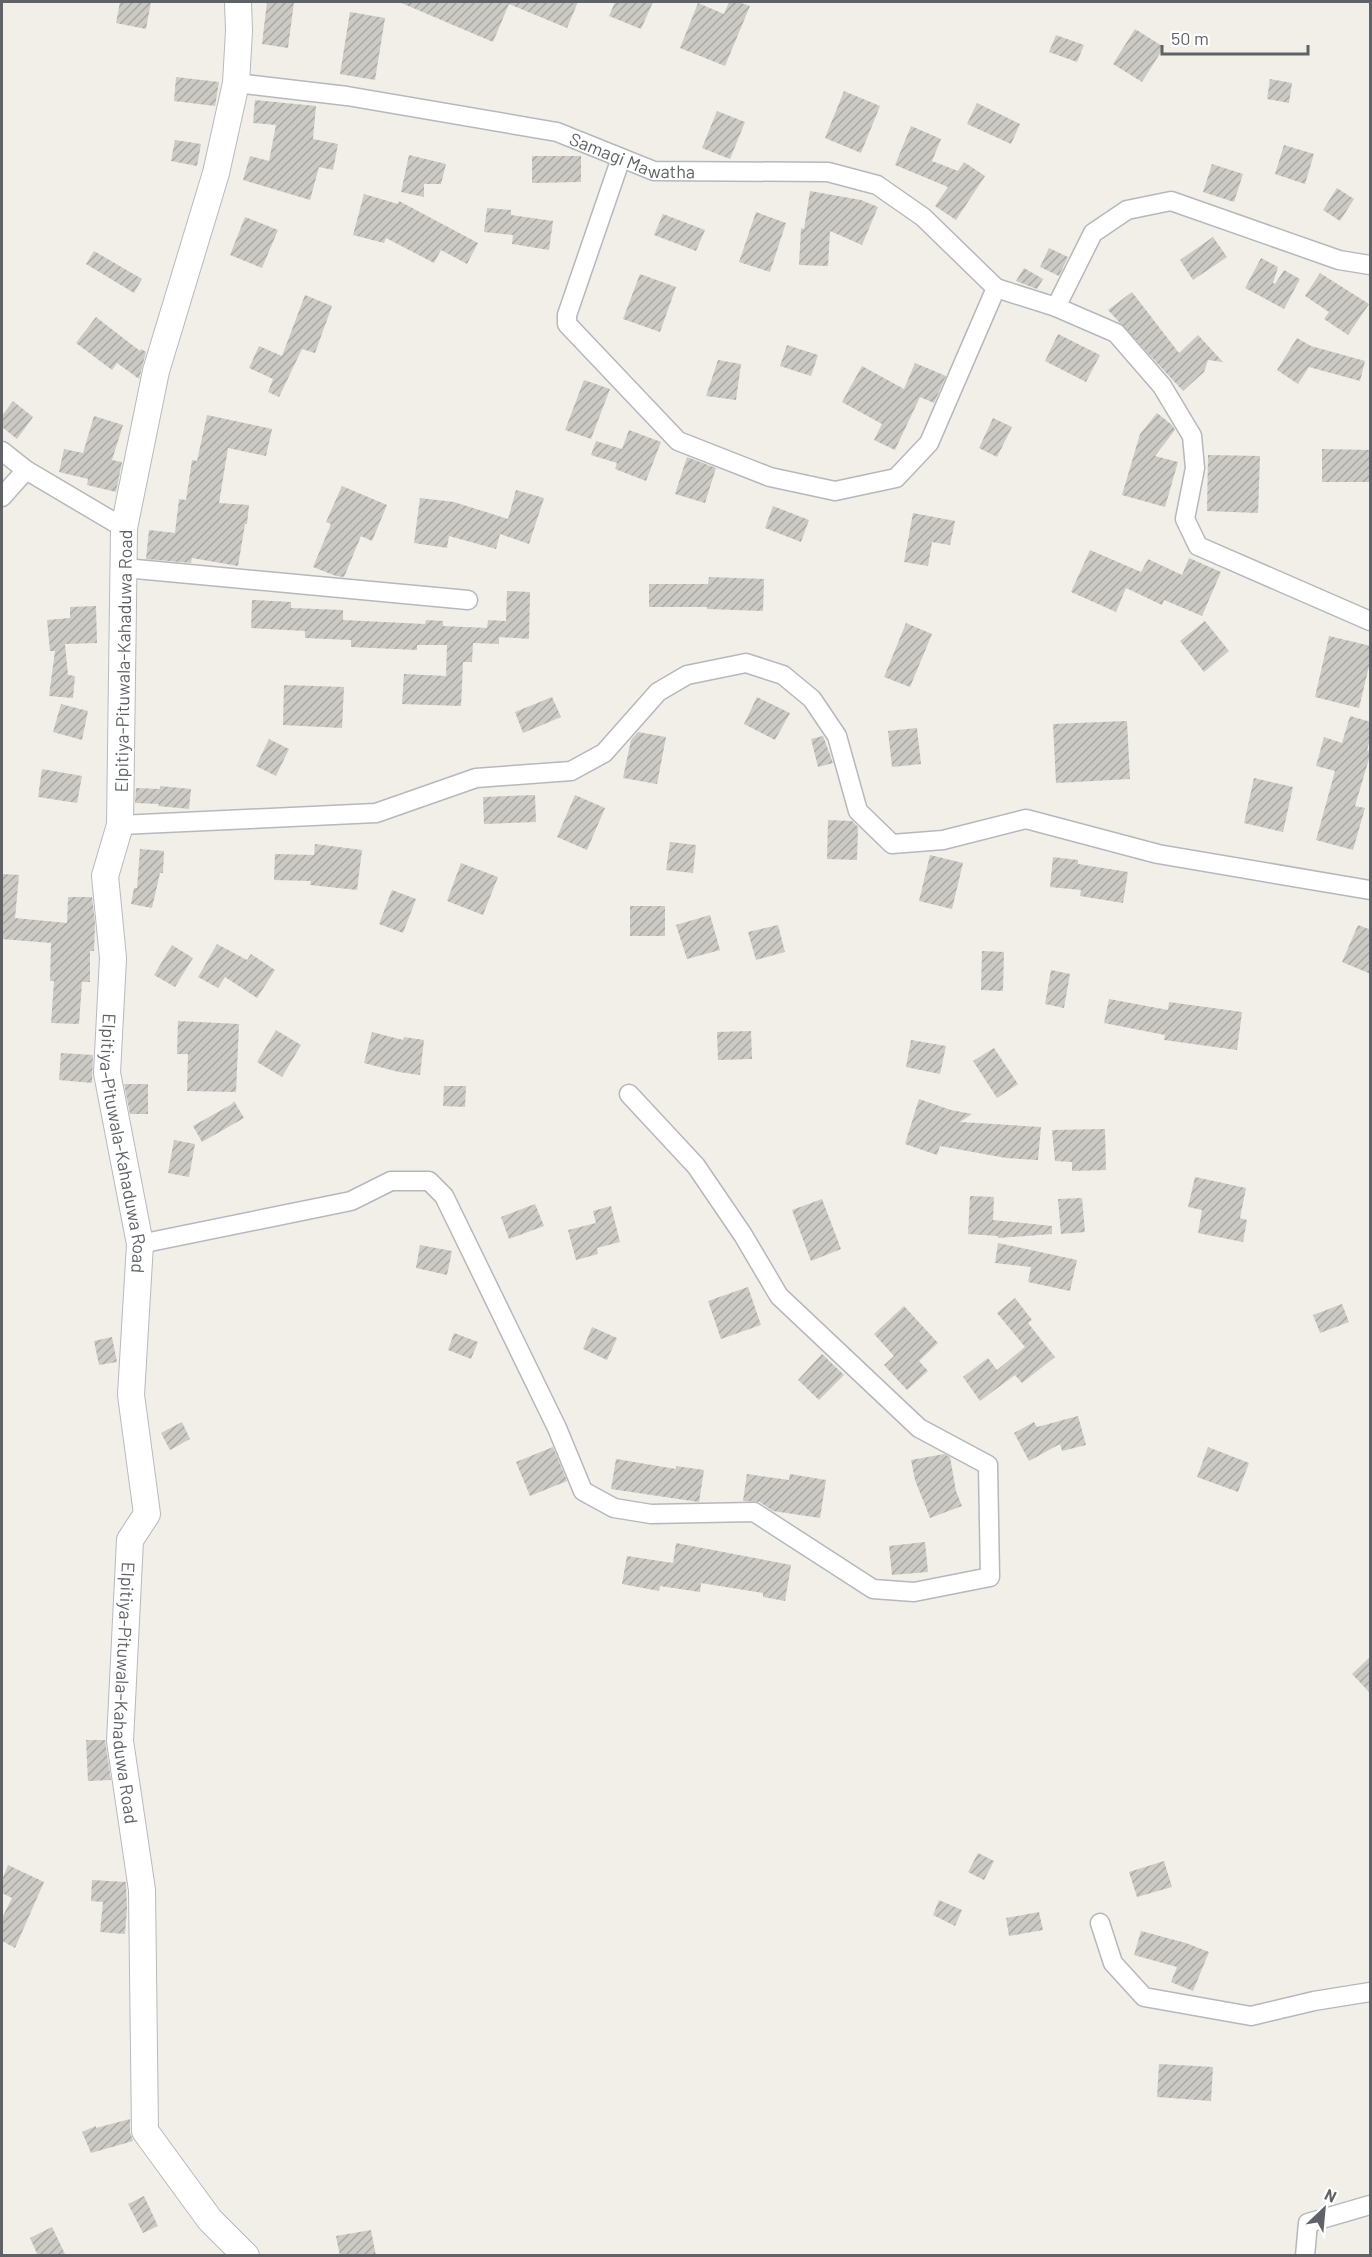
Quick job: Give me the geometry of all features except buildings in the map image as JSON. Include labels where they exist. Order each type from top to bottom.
[{"type":"street","name":"Elpitiya-Pituwala-Kahaduwa Road","points":[[238,2],[236,82],[216,173],[156,371],[124,528],[120,825],[105,876],[113,958],[107,1073],[140,1244],[131,1395],[147,1514],[130,1540],[120,1741],[142,1890],[146,2132],[210,2220],[246,2256]]},
{"type":"street","name":"Samagi Mawatha","points":[[236,82],[346,96],[557,132],[654,171],[828,172],[876,185],[923,217],[996,288]]},
{"type":"street","points":[[621,158],[567,315],[567,324],[678,441],[770,477],[835,491],[896,478],[929,443],[996,288],[1056,307],[1116,333],[1162,386],[1192,436],[1195,468],[1185,519],[1198,546],[1371,621]]},
{"type":"street","points":[[1056,307],[1093,233],[1127,210],[1171,201],[1339,260],[1371,266]]},
{"type":"street","points":[[2,452],[26,470],[124,528]]},
{"type":"street","points":[[2,497],[26,470]]},
{"type":"street","points":[[125,568],[468,600]]},
{"type":"street","points":[[120,825],[376,813],[476,778],[571,771],[604,753],[658,692],[687,675],[746,663],[783,675],[812,699],[837,735],[858,811],[892,844],[943,840],[1026,819],[1158,854],[1371,890]]},
{"type":"street","points":[[140,1244],[351,1201],[391,1181],[429,1181],[444,1196],[557,1428],[583,1491],[614,1508],[651,1514],[754,1512],[873,1589],[914,1592],[990,1577],[988,1465],[919,1428],[779,1296],[743,1235],[696,1166],[629,1094]]},
{"type":"street","points":[[1100,1923],[1113,1963],[1144,1997],[1251,2016],[1314,2001],[1371,1992]]},
{"type":"street","points":[[1305,2256],[1308,2223],[1371,2205]]}]
